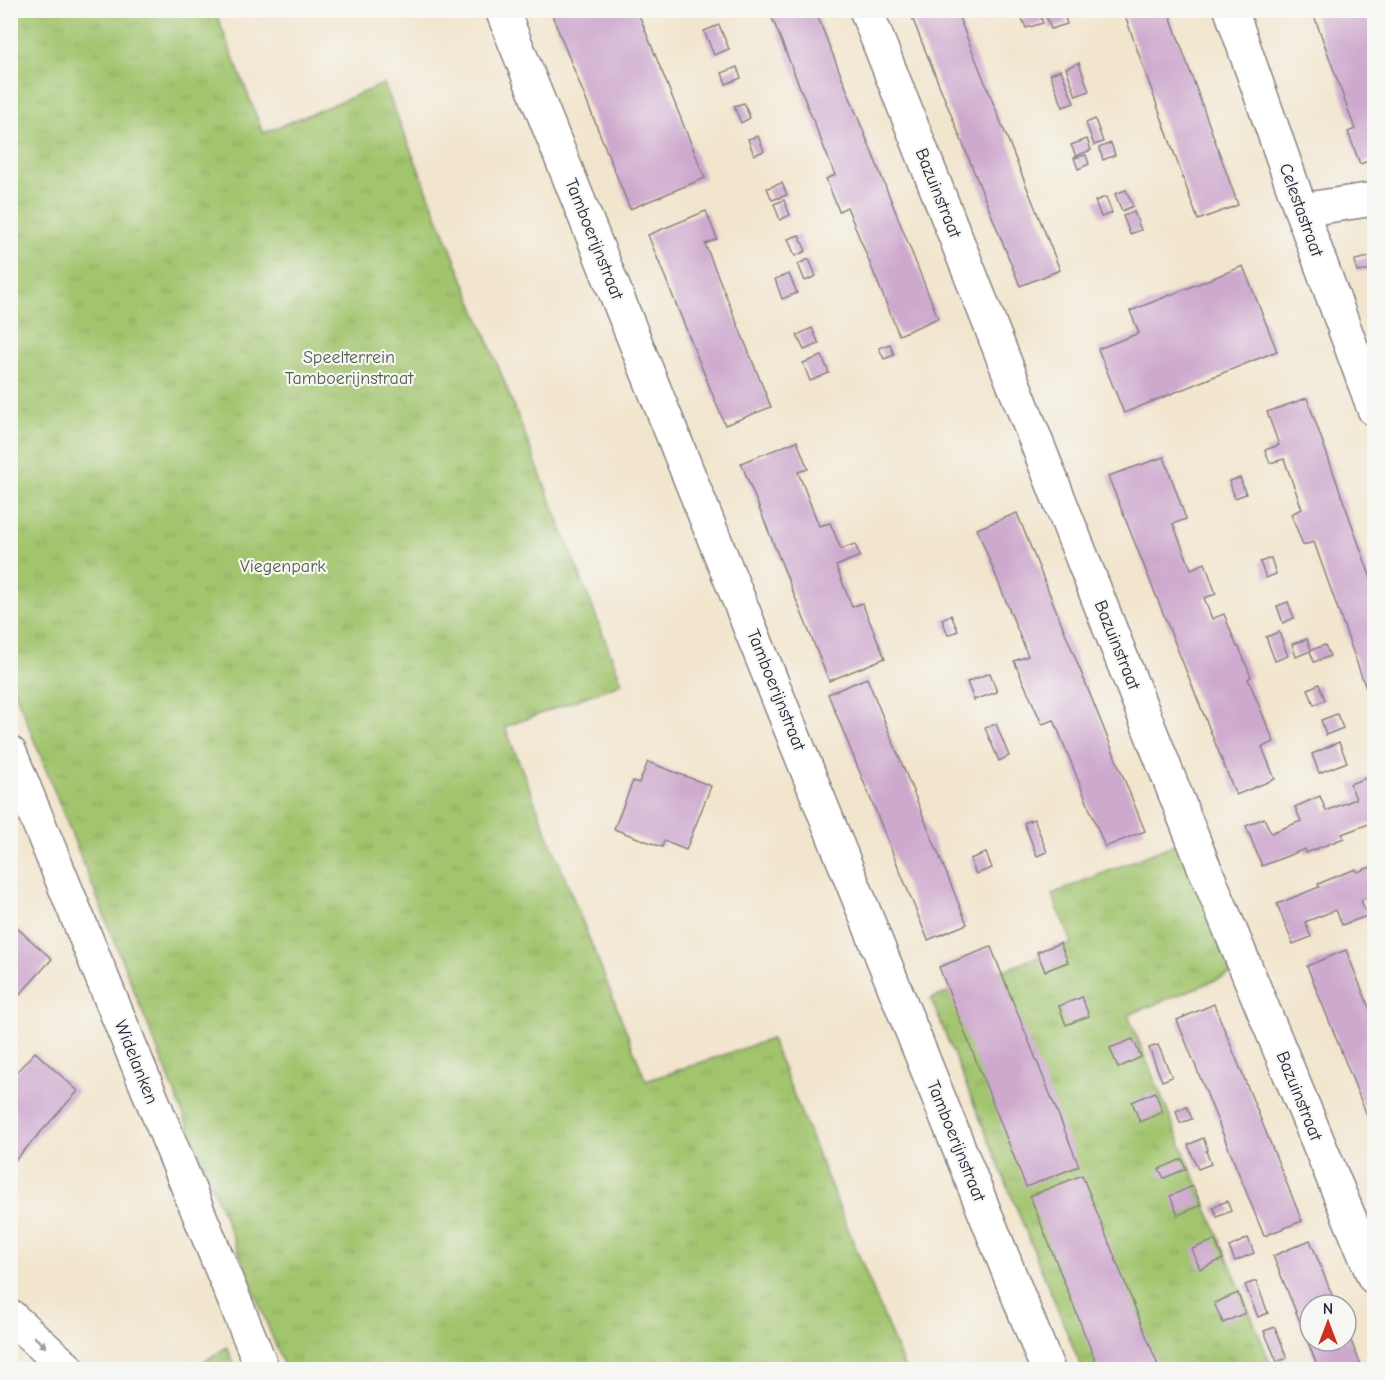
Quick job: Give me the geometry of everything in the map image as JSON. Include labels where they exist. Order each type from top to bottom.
[{"type":"street","name":"Tamboerijnstraat","points":[[502,10],[1048,1370]]},
{"type":"street","name":"Bazuinstraat","points":[[866,10],[1202,862],[1374,1277]]},
{"type":"street","name":"Celestastraat","points":[[1231,10],[1374,409]]},
{"type":"street","points":[[1301,210],[1374,199]]},
{"type":"street","name":"Widelanken","points":[[10,753],[262,1370]]},
{"type":"street","points":[[10,1316],[69,1370]]},
{"type":"green space","name":"Viegenpark","points":[[11,10],[215,11],[263,133],[384,84],[491,348],[622,683],[505,727],[646,1081],[771,1039],[905,1369],[285,1369],[11,682]]},
{"type":"green space","points":[[1185,840],[1238,971],[1128,1015],[1273,1369],[1203,1369],[1201,1363],[1184,1369],[1082,1369],[931,999],[1072,943],[1052,894]]},
{"type":"green space","points":[[227,1347],[236,1369],[192,1369]]},
{"type":"building","points":[[550,10],[637,10],[705,178],[630,209]]},
{"type":"building","points":[[769,10],[815,10],[938,318],[899,335],[847,207],[839,211],[826,179],[835,175]]},
{"type":"building","points":[[909,10],[956,10],[1060,270],[1020,286]]},
{"type":"building","points":[[1044,10],[1063,10],[1067,24],[1051,29]]},
{"type":"building","points":[[1123,10],[1168,10],[1238,205],[1198,220]]},
{"type":"building","points":[[1312,10],[1368,10],[1374,28],[1374,159],[1360,164],[1348,132],[1355,129]]},
{"type":"building","points":[[1039,12],[1043,23],[1026,28],[1022,18]]},
{"type":"building","points":[[719,25],[729,49],[714,55],[704,31]]},
{"type":"building","points":[[1079,63],[1089,91],[1076,96],[1066,68]]},
{"type":"building","points":[[737,67],[741,78],[726,84],[722,73]]},
{"type":"building","points":[[1061,70],[1074,103],[1063,107],[1050,74]]},
{"type":"building","points":[[744,103],[750,118],[741,123],[734,106]]},
{"type":"building","points":[[1095,119],[1103,142],[1094,145],[1086,123]]},
{"type":"building","points":[[758,136],[764,151],[754,155],[748,139]]},
{"type":"building","points":[[1087,139],[1091,150],[1076,156],[1071,145]]},
{"type":"building","points":[[1111,143],[1115,155],[1103,160],[1099,148]]},
{"type":"building","points":[[1086,155],[1089,164],[1078,169],[1074,158]]},
{"type":"building","points":[[782,183],[787,195],[772,200],[767,188]]},
{"type":"building","points":[[1126,190],[1133,206],[1122,211],[1115,194]]},
{"type":"building","points":[[1106,197],[1112,213],[1101,217],[1095,201]]},
{"type":"building","points":[[784,200],[790,215],[780,220],[774,204]]},
{"type":"building","points":[[706,211],[717,239],[705,244],[771,407],[725,425],[648,235]]},
{"type":"building","points":[[1134,212],[1141,230],[1130,234],[1123,216]]},
{"type":"building","points":[[799,235],[806,251],[795,256],[788,239]]},
{"type":"building","points":[[1374,256],[1373,286],[1371,270],[1357,272],[1355,260]]},
{"type":"building","points":[[809,259],[816,276],[805,281],[798,264]]},
{"type":"building","points":[[1243,266],[1277,351],[1124,413],[1098,349],[1139,333],[1130,311]]},
{"type":"building","points":[[789,274],[797,293],[782,299],[775,279]]},
{"type":"building","points":[[812,328],[819,344],[804,350],[797,335]]},
{"type":"building","points":[[890,344],[894,355],[884,359],[879,348]]},
{"type":"building","points":[[822,356],[829,373],[810,381],[803,363]]},
{"type":"building","points":[[1307,398],[1374,587],[1374,711],[1314,542],[1303,545],[1291,514],[1302,509],[1284,459],[1270,463],[1265,450],[1279,445],[1267,412]]},
{"type":"building","points":[[797,441],[808,469],[798,472],[819,526],[830,523],[841,549],[855,544],[860,556],[836,566],[852,607],[862,603],[885,658],[829,681],[741,463]]},
{"type":"building","points":[[1164,457],[1186,519],[1173,524],[1191,569],[1205,563],[1216,594],[1204,598],[1212,619],[1224,614],[1251,677],[1248,679],[1274,742],[1262,747],[1275,779],[1236,795],[1108,476]]},
{"type":"building","points":[[1240,478],[1246,494],[1235,498],[1229,481]]},
{"type":"building","points":[[1017,513],[1145,831],[1105,847],[1054,720],[1042,724],[1014,661],[1028,656],[977,529]]},
{"type":"building","points":[[1271,558],[1276,574],[1266,578],[1260,562]]},
{"type":"building","points":[[1288,602],[1294,618],[1283,623],[1277,606]]},
{"type":"building","points":[[951,615],[958,631],[948,635],[942,619]]},
{"type":"building","points":[[1279,632],[1288,656],[1275,661],[1266,637]]},
{"type":"building","points":[[1307,639],[1311,650],[1325,645],[1330,656],[1314,662],[1310,651],[1296,657],[1292,644]]},
{"type":"building","points":[[990,673],[997,692],[974,700],[967,682]]},
{"type":"building","points":[[867,678],[967,924],[928,940],[828,694]]},
{"type":"building","points":[[1319,684],[1325,700],[1314,705],[1308,689]]},
{"type":"building","points":[[1337,714],[1343,728],[1326,735],[1321,720]]},
{"type":"building","points":[[996,724],[1009,756],[999,761],[985,728]]},
{"type":"building","points":[[1339,742],[1347,762],[1319,773],[1312,754]]},
{"type":"building","points":[[648,762],[711,786],[686,850],[664,841],[662,847],[614,829],[633,781],[639,783]]},
{"type":"building","points":[[1374,775],[1374,822],[1342,834],[1344,838],[1306,853],[1305,849],[1262,866],[1246,826],[1264,818],[1271,833],[1301,821],[1295,807],[1320,796],[1326,811],[1356,799],[1350,784]]},
{"type":"building","points":[[1034,819],[1047,852],[1037,856],[1024,823]]},
{"type":"building","points":[[986,853],[992,868],[976,874],[970,859]]},
{"type":"building","points":[[1374,866],[1374,895],[1361,900],[1367,916],[1342,925],[1336,910],[1305,922],[1311,937],[1293,944],[1277,904],[1319,887],[1318,884],[1337,876],[1356,869],[1357,872]]},
{"type":"building","points":[[10,922],[52,959],[13,1002],[10,999]]},
{"type":"building","points":[[1060,943],[1068,962],[1045,971],[1037,952]]},
{"type":"building","points":[[991,947],[1079,1166],[1026,1187],[939,967]]},
{"type":"building","points":[[1346,950],[1374,1020],[1374,1133],[1307,966]]},
{"type":"building","points":[[1082,997],[1089,1016],[1066,1025],[1059,1006]]},
{"type":"building","points":[[1214,1004],[1302,1221],[1264,1236],[1177,1020]]},
{"type":"building","points":[[1133,1039],[1141,1057],[1118,1068],[1110,1048]]},
{"type":"building","points":[[1158,1045],[1172,1077],[1162,1081],[1149,1048]]},
{"type":"building","points":[[35,1052],[78,1091],[10,1166],[10,1079]]},
{"type":"building","points":[[1155,1092],[1163,1112],[1140,1122],[1132,1102]]},
{"type":"building","points":[[1187,1107],[1192,1119],[1180,1123],[1176,1111]]},
{"type":"building","points":[[1203,1138],[1211,1164],[1198,1169],[1188,1145]]},
{"type":"building","points":[[1182,1159],[1186,1169],[1164,1178],[1159,1169]]},
{"type":"building","points":[[1082,1175],[1159,1368],[1156,1370],[1099,1370],[1030,1196]]},
{"type":"building","points":[[1193,1186],[1201,1205],[1178,1215],[1170,1196]]},
{"type":"building","points":[[1227,1201],[1231,1211],[1217,1217],[1213,1207]]},
{"type":"building","points":[[1248,1238],[1254,1253],[1235,1261],[1229,1247]]},
{"type":"building","points":[[1215,1240],[1223,1259],[1200,1269],[1192,1249]]},
{"type":"building","points":[[1310,1240],[1331,1293],[1298,1293],[1298,1318],[1273,1256]]},
{"type":"building","points":[[1256,1281],[1268,1313],[1258,1317],[1245,1285]]},
{"type":"building","points":[[1238,1293],[1245,1313],[1223,1323],[1214,1303]]},
{"type":"building","points":[[1275,1327],[1287,1358],[1277,1362],[1264,1331]]},
{"type":"building","points":[[1312,1353],[1356,1353],[1363,1370],[1319,1370]]},
{"type":"park label","name":"Speelterrein Tamboerijnstraat","points":[[349,367]]}]
